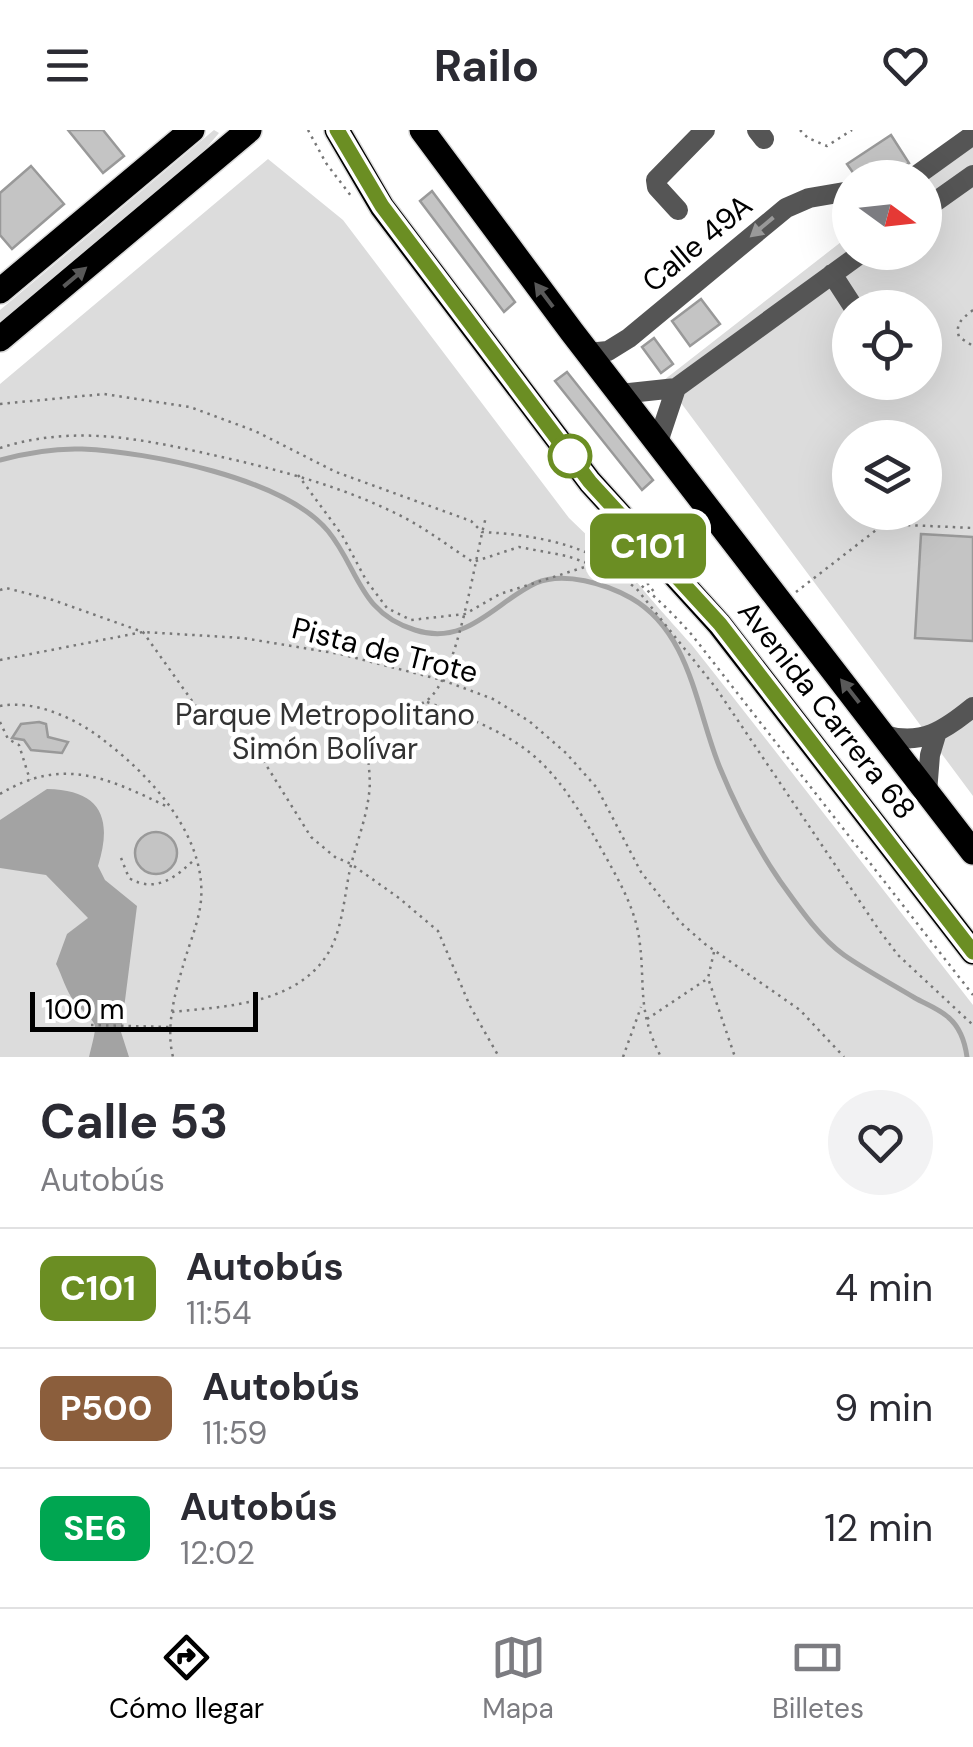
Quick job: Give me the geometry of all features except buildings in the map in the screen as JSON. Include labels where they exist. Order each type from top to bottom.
[{"type":"main road","points":[[0,339],[249,130]]},
{"type":"main road","name":"Avenida Carrera 68","points":[[337,130],[382,206],[590,482],[720,624],[973,952]]},
{"type":"main road","name":"Avenida Carrera 68","points":[[422,130],[973,852]]},
{"type":"main road","points":[[0,291],[179,134]]},
{"type":"street","points":[[678,210],[656,180],[705,130]]},
{"type":"street","points":[[939,160],[973,136]]},
{"type":"street","points":[[942,196],[973,175]]},
{"type":"street","name":"Calle 49A","points":[[588,352],[608,351],[630,338],[786,208],[832,194]]},
{"type":"street","points":[[620,394],[676,388],[838,270]]},
{"type":"street","points":[[832,274],[842,290]]},
{"type":"street","points":[[658,442],[676,388]]},
{"type":"street","points":[[884,735],[902,739],[936,736],[973,707]]},
{"type":"street","points":[[928,792],[930,756],[936,736]]},
{"type":"path","points":[[800,130],[827,146],[852,130]]},
{"type":"path","points":[[973,310],[956,328],[959,338],[973,346]]},
{"type":"path","points":[[0,404],[104,394],[190,407],[255,431],[336,472],[471,522],[482,532],[523,534],[608,560],[658,597],[752,710],[973,995]]},
{"type":"path","points":[[0,448],[28,439],[85,435],[144,438],[298,474],[397,513],[474,562]]},
{"type":"path","points":[[298,474],[387,608],[411,620],[464,615],[500,594],[592,564]]},
{"type":"path","points":[[426,702],[442,680],[456,641],[486,517]]},
{"type":"path","points":[[795,593],[884,524],[973,528]]},
{"type":"path","points":[[474,562],[519,547],[592,564],[614,572],[636,588],[716,688],[898,955],[973,1025]]},
{"type":"path","points":[[0,590],[6,588],[52,600],[143,632],[200,712],[253,744],[311,837],[400,898],[438,931],[470,1006],[500,1057]]},
{"type":"path","name":"Pista de Trote","points":[[0,660],[143,632],[291,644],[442,680],[493,699],[530,721],[597,788],[640,872],[680,922],[800,1010],[844,1057]]},
{"type":"path","points":[[172,1012],[241,1005],[297,985],[322,964],[335,940],[351,864],[368,810],[369,732],[380,713],[426,702],[513,738],[562,782],[624,890],[633,913],[639,938],[642,1005],[661,1057]]},
{"type":"path","points":[[0,706],[40,708],[90,730],[127,758],[171,809],[196,858],[200,908],[172,1012],[173,1057]]},
{"type":"path","points":[[0,722],[8,739],[18,745],[30,780]]},
{"type":"path","points":[[0,794],[30,780],[67,773],[88,774],[171,809]]},
{"type":"path","points":[[121,858],[129,878],[153,884],[170,880],[196,858]]},
{"type":"path","points":[[714,950],[708,978],[735,1057]]},
{"type":"path","points":[[646,1020],[708,978]]},
{"type":"path","points":[[623,1057],[642,1005]]},
{"type":"path","points":[[93,1025],[171,1027]]},
{"type":"green space","points":[[214,130],[219,133],[192,165],[0,325],[0,310]]},
{"type":"green space","points":[[973,144],[973,796],[664,380],[832,249],[832,270],[942,270],[942,166]]},
{"type":"green space","name":"Parque Metropolitano Simón Bolívar","points":[[268,159],[343,220],[569,518],[619,566],[629,569],[727,689],[973,1005],[973,1057],[0,1057],[0,384]]},
{"type":"shaded area","points":[[47,789],[80,795],[98,810],[104,834],[98,866],[105,880],[137,906],[121,1032],[129,1057],[89,1057],[94,1024],[71,997],[56,964],[67,934],[88,918],[46,875],[0,868],[0,820]]},
{"type":"waterway","points":[[0,460],[61,449],[110,451],[178,462],[248,483],[308,512],[328,531],[382,613],[415,630],[433,634],[465,628],[521,591],[547,580],[585,581],[631,598],[651,613],[679,651],[733,797],[794,901],[844,955],[948,1017],[961,1035],[967,1057]]},
{"type":"bus line","name":"C101","points":[[337,130],[382,206],[590,482],[720,624],[973,952]]}]
